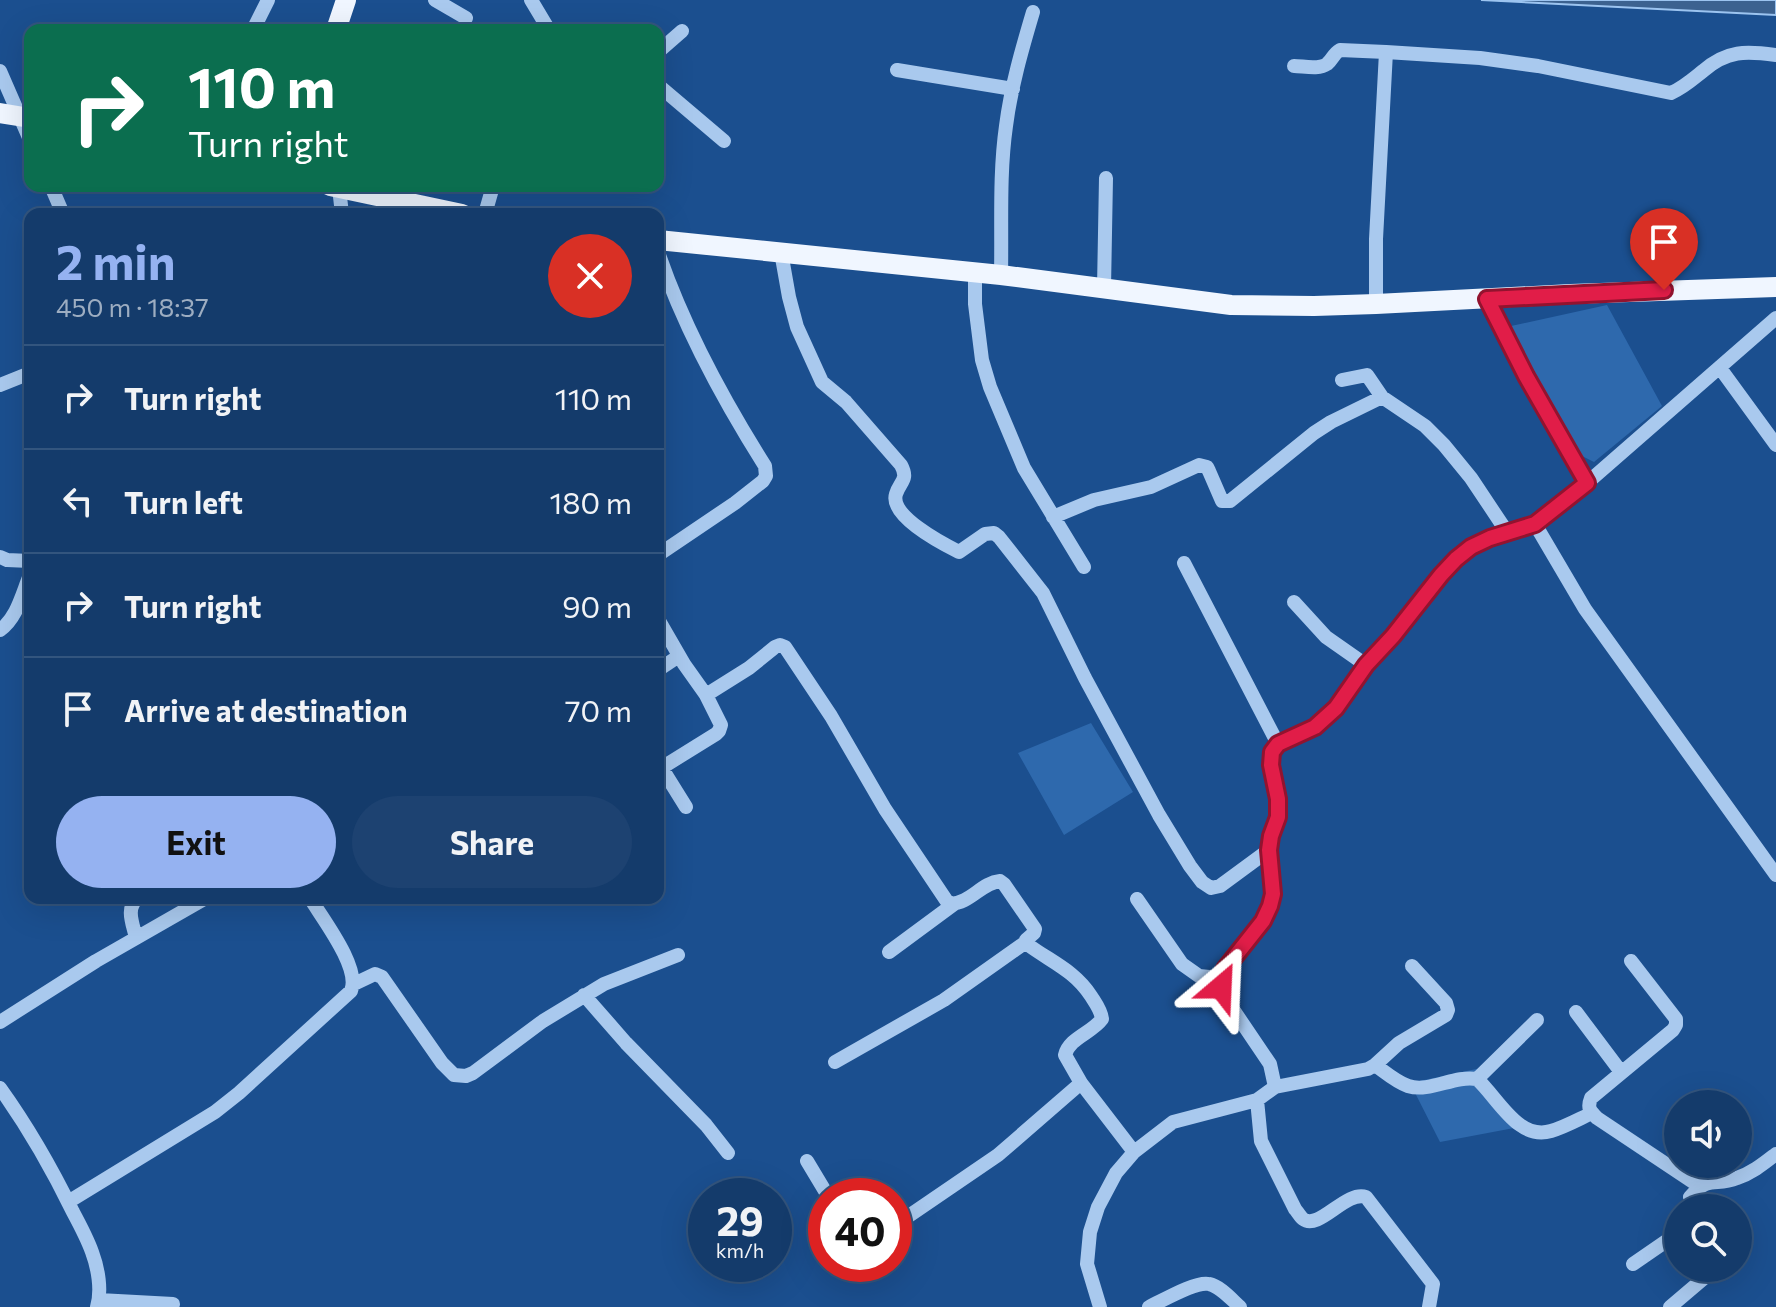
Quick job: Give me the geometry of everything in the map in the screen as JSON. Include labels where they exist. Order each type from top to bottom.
[{"type":"main road","points":[[338,24],[346,0]]},
{"type":"main road","points":[[358,192],[434,208]]},
{"type":"main road","points":[[664,241],[975,272],[1231,305],[1376,304],[1776,287]]},
{"type":"street","points":[[256,24],[268,0]]},
{"type":"street","points":[[435,0],[466,18]]},
{"type":"street","points":[[531,0],[545,24]]},
{"type":"street","points":[[1001,275],[1002,170],[1006,125],[1017,66],[1033,12]]},
{"type":"street","points":[[664,47],[682,31]]},
{"type":"street","points":[[1294,66],[1323,66],[1340,50],[1480,58],[1538,66],[1671,93],[1711,63],[1734,53],[1749,51],[1776,55]]},
{"type":"street","points":[[1376,304],[1376,239],[1386,52]]},
{"type":"street","points":[[897,70],[1013,89]]},
{"type":"street","points":[[0,71],[16,115]]},
{"type":"street","points":[[664,90],[724,141]]},
{"type":"street","points":[[1104,288],[1106,178]]},
{"type":"street","points":[[781,252],[797,327],[822,382],[846,402],[905,471],[895,495],[899,508],[917,529],[959,552],[985,534],[994,533],[1028,571],[1043,593],[1159,815],[1202,882],[1211,888],[1220,886],[1269,850]]},
{"type":"street","points":[[664,269],[694,341],[766,472],[763,481],[746,495],[664,551]]},
{"type":"street","points":[[975,272],[975,304],[982,360],[990,387],[1024,468],[1084,567]]},
{"type":"street","points":[[1487,299],[1526,376],[1587,483]]},
{"type":"street","points":[[1275,1087],[1270,1064],[1226,999],[1220,978],[1263,921],[1273,894],[1269,850],[1278,817],[1278,799],[1271,765],[1272,752],[1278,744],[1315,727],[1336,708],[1366,665],[1456,559],[1471,547],[1535,524],[1587,483],[1776,318]]},
{"type":"street","points":[[1720,368],[1776,445]]},
{"type":"street","points":[[0,385],[24,375]]},
{"type":"street","points":[[1342,380],[1367,375],[1382,397],[1434,434],[1471,478],[1507,532]]},
{"type":"street","points":[[1053,517],[1102,497],[1151,487],[1199,465],[1209,471],[1222,501],[1230,501],[1314,433],[1382,397]]},
{"type":"street","points":[[1535,524],[1585,609],[1776,875]]},
{"type":"street","points":[[0,557],[24,561]]},
{"type":"street","points":[[1184,563],[1278,744]]},
{"type":"street","points":[[0,630],[12,618],[24,589]]},
{"type":"street","points":[[1294,602],[1326,637],[1366,665]]},
{"type":"street","points":[[664,630],[706,695],[721,728],[664,764]]},
{"type":"street","points":[[706,695],[775,647],[785,647],[831,716],[885,809],[941,894],[950,904],[954,904]]},
{"type":"street","points":[[664,666],[679,656]]},
{"type":"street","points":[[664,774],[686,807]]},
{"type":"street","points":[[835,1062],[944,1000],[1026,942],[1035,929],[1004,884],[991,882],[965,901],[954,904],[889,952]]},
{"type":"street","points":[[1137,899],[1182,964],[1199,976],[1220,978]]},
{"type":"street","points":[[132,904],[130,911],[136,938]]},
{"type":"street","points":[[0,1022],[96,961],[196,904]]},
{"type":"street","points":[[68,1202],[215,1112],[351,991],[354,984],[347,959],[314,904]]},
{"type":"street","points":[[1026,942],[1080,980],[1100,1011],[1102,1019],[1068,1046],[1066,1059],[1134,1152]]},
{"type":"street","points":[[354,984],[375,974],[382,977],[442,1063],[459,1077],[482,1068],[543,1021],[584,995],[678,955]]},
{"type":"street","points":[[1631,961],[1676,1019],[1676,1025],[1591,1098],[1588,1105],[1592,1113],[1699,1186]]},
{"type":"street","points":[[1100,1307],[1087,1264],[1090,1232],[1098,1207],[1116,1173],[1134,1152],[1173,1122],[1257,1100],[1275,1087],[1368,1069],[1375,1065],[1399,1043],[1438,1021],[1448,1010],[1446,1003],[1412,966]]},
{"type":"street","points":[[584,995],[706,1125],[728,1153]]},
{"type":"street","points":[[1576,1012],[1621,1072]]},
{"type":"street","points":[[1477,1079],[1537,1020]]},
{"type":"street","points":[[1375,1065],[1403,1084],[1420,1088],[1467,1077],[1477,1079],[1522,1129],[1533,1132],[1549,1132],[1592,1113]]},
{"type":"street","points":[[912,1214],[998,1155],[1081,1083]]},
{"type":"street","points":[[0,1088],[68,1202],[91,1250],[97,1271],[98,1304],[173,1304]]},
{"type":"street","points":[[1257,1100],[1261,1141],[1302,1219],[1309,1222],[1317,1220],[1353,1197],[1366,1197],[1433,1284],[1429,1307]]},
{"type":"street","points":[[1692,1194],[1699,1186],[1710,1181],[1732,1180],[1752,1172],[1776,1154]]},
{"type":"street","points":[[807,1161],[817,1178]]},
{"type":"street","points":[[1633,1264],[1664,1243]]},
{"type":"street","points":[[1670,1307],[1699,1282]]},
{"type":"street","points":[[1149,1307],[1197,1285],[1210,1284],[1240,1307]]},
{"type":"shaded area","points":[[1481,0],[1776,0],[1776,15]]},
{"type":"shaded area","points":[[1607,305],[1662,406],[1594,462],[1578,454],[1538,384],[1511,326]]},
{"type":"shaded area","points":[[1091,723],[1133,792],[1064,835],[1018,753]]},
{"type":"shaded area","points":[[1481,1068],[1514,1128],[1440,1142],[1410,1083]]},
{"type":"route","points":[[1221,987],[1220,978],[1225,969],[1263,921],[1273,894],[1269,850],[1278,817],[1278,799],[1271,765],[1272,752],[1278,744],[1315,727],[1336,708],[1377,651],[1456,559],[1490,538],[1535,524],[1587,483],[1526,376],[1487,299],[1664,290]]}]
